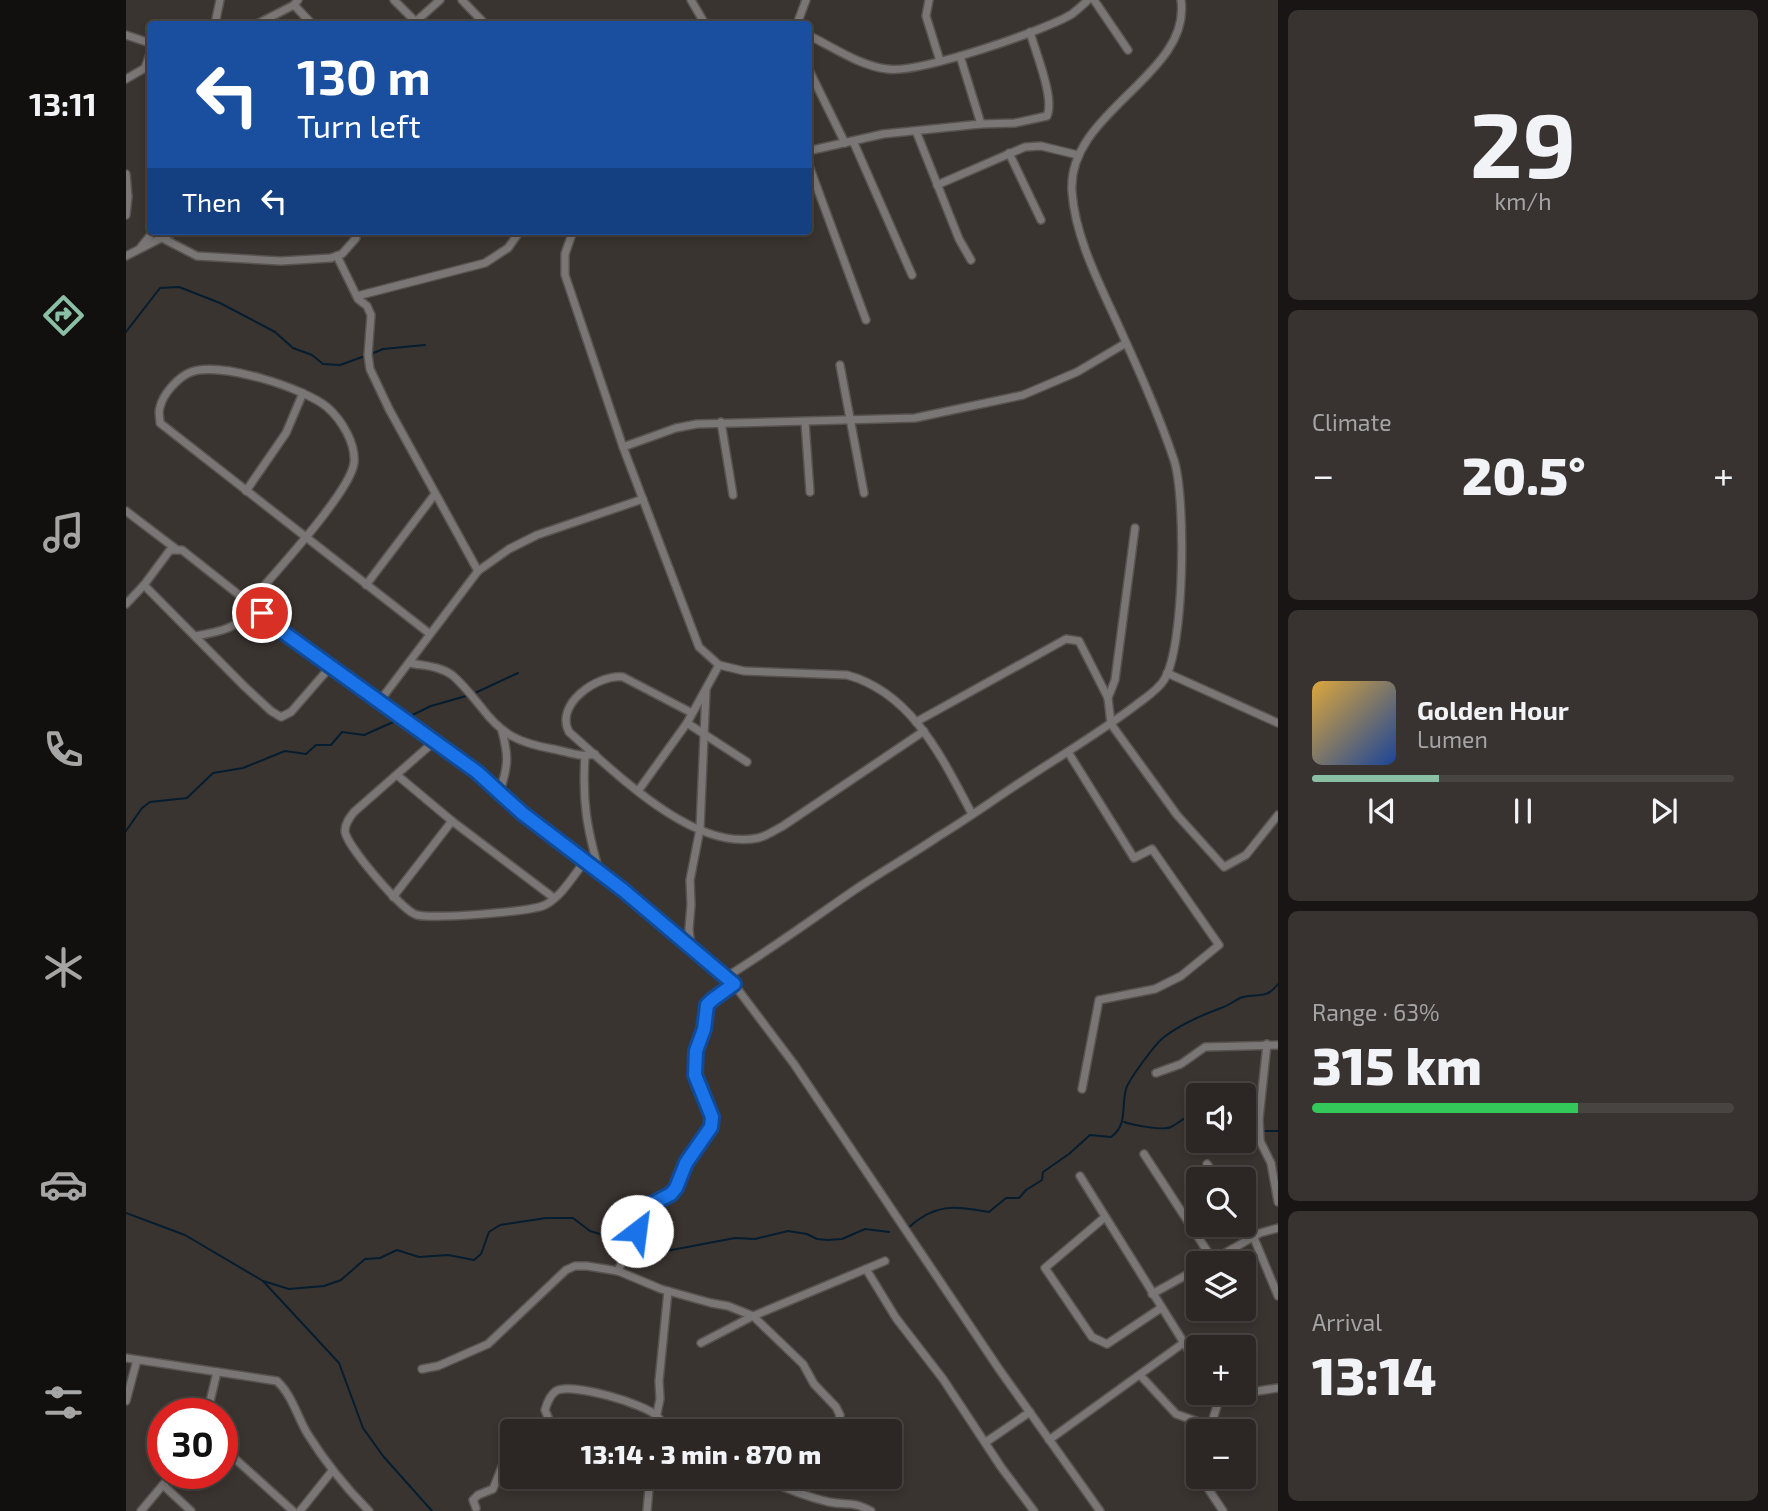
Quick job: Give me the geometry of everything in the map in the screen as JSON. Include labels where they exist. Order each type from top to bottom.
[{"type":"street","points":[[216,21],[220,0]]},
{"type":"street","points":[[394,0],[413,21]]},
{"type":"street","points":[[417,21],[440,0]]},
{"type":"street","points":[[462,0],[482,21]]},
{"type":"street","points":[[691,0],[703,21]]},
{"type":"street","points":[[798,21],[806,0]]},
{"type":"street","points":[[929,0],[926,16],[940,61]]},
{"type":"street","points":[[812,37],[884,69],[910,69],[1030,32],[1072,14],[1088,0]]},
{"type":"street","points":[[1094,0],[1128,50]]},
{"type":"street","points":[[726,977],[1111,724],[1163,682],[1176,642],[1183,533],[1175,463],[1095,274],[1074,210],[1071,187],[1078,155],[1104,118],[1165,55],[1181,23],[1181,0]]},
{"type":"street","points":[[263,21],[296,3],[310,21]]},
{"type":"street","points":[[812,150],[883,134],[1042,119],[1050,112],[1030,32]]},
{"type":"street","points":[[126,35],[147,42]]},
{"type":"street","points":[[960,55],[981,124]]},
{"type":"street","points":[[126,79],[145,68],[147,62]]},
{"type":"street","points":[[812,75],[849,142],[912,275]]},
{"type":"street","points":[[916,131],[959,239],[971,260]]},
{"type":"street","points":[[937,185],[1025,147],[1041,145],[1078,155]]},
{"type":"street","points":[[1009,153],[1041,220]]},
{"type":"street","points":[[126,174],[126,215]]},
{"type":"street","points":[[812,174],[866,320]]},
{"type":"street","points":[[141,248],[151,235]]},
{"type":"street","points":[[127,256],[168,235]]},
{"type":"street","points":[[162,238],[197,256],[281,261],[337,256],[348,249],[356,235]]},
{"type":"street","points":[[357,296],[485,263],[508,248],[517,235]]},
{"type":"street","points":[[572,235],[565,254],[565,275],[623,447],[699,647],[719,665],[744,671],[833,673],[859,679],[884,694],[907,712],[933,742],[972,814]]},
{"type":"street","points":[[337,256],[357,296],[367,306],[371,315],[368,355],[370,369],[389,409],[478,571]]},
{"type":"street","points":[[623,447],[676,428],[721,422],[915,418],[1023,395],[1077,372],[1126,343]]},
{"type":"street","points":[[840,365],[864,493]]},
{"type":"street","points":[[195,636],[230,629],[246,619],[251,605],[307,536],[345,485],[354,464],[353,446],[340,421],[327,407],[303,393],[232,372],[208,369],[191,372],[179,380],[159,408],[160,423],[307,536],[430,634]]},
{"type":"street","points":[[246,491],[286,433],[303,393]]},
{"type":"street","points":[[721,422],[733,495]]},
{"type":"street","points":[[805,422],[810,492]]},
{"type":"street","points":[[366,585],[435,494]]},
{"type":"street","points":[[379,702],[478,571],[509,548],[537,535],[643,499]]},
{"type":"street","points":[[126,511],[176,549]]},
{"type":"street","points":[[1108,698],[1115,680],[1135,528]]},
{"type":"street","points":[[126,604],[144,586],[170,550],[182,550],[276,627],[436,740],[734,984],[794,1063],[1100,1511]]},
{"type":"street","points":[[144,586],[262,703],[281,717],[291,712],[331,666]]},
{"type":"street","points":[[916,722],[1066,639],[1079,641],[1108,698],[1111,724],[1177,815],[1224,867],[1246,855],[1278,815]]},
{"type":"street","points":[[411,663],[450,673],[502,730],[530,746],[585,756],[596,754]]},
{"type":"street","points":[[638,791],[687,723],[719,665]]},
{"type":"street","points":[[1167,673],[1278,723]]},
{"type":"street","points":[[692,713],[623,677],[603,678],[570,705],[564,715],[564,723],[569,732],[638,791],[674,816],[700,830],[727,837],[760,838],[783,827],[924,731]]},
{"type":"street","points":[[691,948],[690,880],[700,830],[706,690]]},
{"type":"street","points":[[687,723],[747,762]]},
{"type":"street","points":[[500,791],[508,766],[508,752],[502,730]]},
{"type":"street","points":[[436,740],[354,812],[345,831],[356,851],[406,910],[417,915],[430,916],[520,911],[543,905],[554,898],[584,861]]},
{"type":"street","points":[[1068,752],[1135,858],[1152,849],[1219,945],[1181,976],[1155,989],[1099,1000],[1082,1088]]},
{"type":"street","points":[[585,756],[586,827],[599,871]]},
{"type":"street","points":[[397,775],[452,821],[554,898]]},
{"type":"street","points":[[393,897],[452,821]]},
{"type":"street","points":[[618,1271],[644,1210],[671,1194],[676,1188],[686,1163],[711,1127],[712,1117],[695,1075],[696,1051],[704,1029],[707,1005],[734,984]]},
{"type":"street","points":[[1267,1044],[1259,1119],[1260,1141],[1271,1163],[1278,1202]]},
{"type":"street","points":[[1156,1073],[1181,1063],[1205,1046],[1278,1045]]},
{"type":"street","points":[[1144,1154],[1202,1251]]},
{"type":"street","points":[[1080,1176],[1186,1349]]},
{"type":"street","points":[[1105,1217],[1045,1268],[1092,1337],[1107,1344],[1161,1308]]},
{"type":"street","points":[[1256,1235],[1278,1228]]},
{"type":"street","points":[[1228,1251],[1252,1237]]},
{"type":"street","points":[[1254,1237],[1278,1296]]},
{"type":"street","points":[[701,1343],[753,1316],[885,1261]]},
{"type":"street","points":[[422,1369],[438,1366],[488,1344],[566,1270],[575,1266],[587,1266],[618,1271],[668,1291],[711,1304],[728,1306],[753,1316],[803,1364],[814,1384],[836,1407],[838,1419]]},
{"type":"street","points":[[866,1269],[896,1318],[943,1379],[1034,1511]]},
{"type":"street","points":[[1152,1294],[1186,1275]]},
{"type":"street","points":[[549,1419],[545,1410],[548,1400],[557,1391],[564,1390],[599,1391],[658,1417],[668,1291]]},
{"type":"street","points":[[1049,1440],[1182,1344]]},
{"type":"street","points":[[126,1358],[277,1381],[285,1388],[304,1429],[332,1471],[369,1511]]},
{"type":"street","points":[[126,1401],[137,1360]]},
{"type":"street","points":[[211,1398],[217,1372]]},
{"type":"street","points":[[1140,1375],[1176,1414],[1187,1419]]},
{"type":"street","points":[[1256,1391],[1278,1388]]},
{"type":"street","points":[[986,1442],[1030,1412]]},
{"type":"street","points":[[238,1461],[293,1511]]},
{"type":"street","points":[[300,1511],[332,1471]]},
{"type":"street","points":[[476,1508],[474,1500],[478,1495],[493,1489],[500,1472]]},
{"type":"street","points":[[141,1511],[160,1489]]},
{"type":"street","points":[[167,1489],[191,1511]]},
{"type":"street","points":[[647,1511],[649,1489]]},
{"type":"street","points":[[790,1489],[828,1502],[854,1503],[871,1511]]},
{"type":"street","points":[[1208,1489],[1223,1511]]},
{"type":"waterway","points":[[126,332],[160,288],[179,287],[220,303],[275,332],[293,348],[312,355],[323,364],[340,365],[365,356]]},
{"type":"waterway","points":[[371,354],[383,349],[425,345]]},
{"type":"waterway","points":[[475,693],[518,673]]},
{"type":"waterway","points":[[406,718],[431,706],[466,696]]},
{"type":"waterway","points":[[126,831],[142,808],[150,802],[187,798],[213,773],[243,768],[285,751],[306,754],[316,745],[331,745],[342,732],[364,735],[400,719]]},
{"type":"waterway","points":[[908,1228],[936,1210],[965,1208],[989,1212],[1006,1198],[1019,1198],[1042,1180],[1043,1172],[1090,1135],[1111,1137],[1116,1132],[1122,1121],[1128,1084],[1164,1037],[1184,1024],[1240,998],[1269,993],[1278,984]]},
{"type":"waterway","points":[[1124,1122],[1167,1128],[1186,1118]]},
{"type":"waterway","points":[[1262,1131],[1278,1131]]},
{"type":"waterway","points":[[126,1213],[185,1235],[263,1281],[339,1363],[363,1428],[383,1456],[432,1511]]},
{"type":"waterway","points":[[263,1281],[289,1289],[324,1286],[341,1280],[365,1259],[380,1258],[397,1250],[419,1257],[448,1255],[474,1260],[481,1254],[489,1232],[500,1225],[546,1218],[573,1218],[590,1231],[626,1242]]},
{"type":"waterway","points":[[631,1244],[661,1252],[735,1238],[755,1239],[788,1231],[827,1240],[842,1239],[865,1229],[889,1232]]},
{"type":"route","points":[[262,613],[276,627],[477,772],[522,813],[623,890],[734,984],[707,1005],[704,1029],[696,1051],[695,1075],[712,1117],[711,1127],[686,1163],[676,1188],[671,1194],[644,1210],[637,1231]]}]
